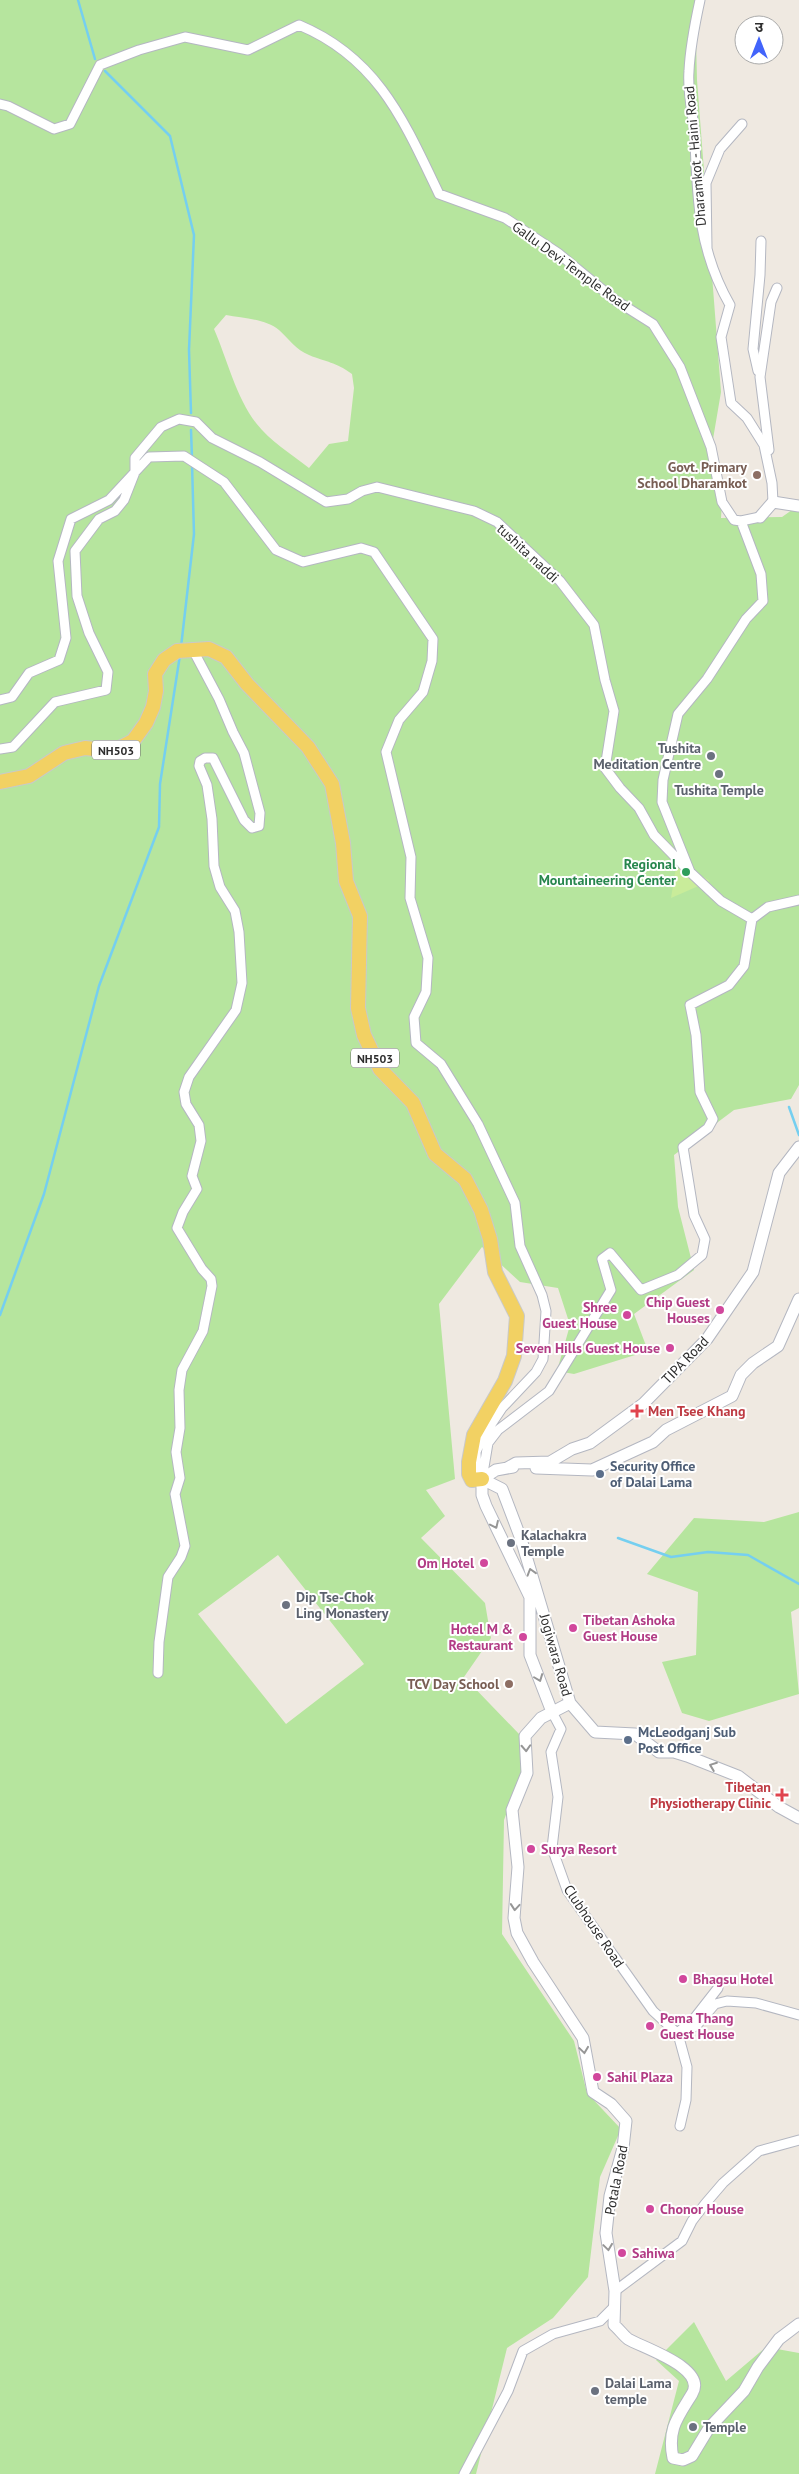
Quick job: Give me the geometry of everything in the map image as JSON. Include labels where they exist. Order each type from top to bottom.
[{"type":"main road","name":"NH503","points":[[0,782],[29,776],[64,753],[85,748],[114,751],[133,741],[146,723],[153,708],[156,690],[155,674],[164,660],[186,651],[209,649],[226,657],[247,684],[308,747],[332,784],[343,843],[346,881],[360,916],[358,1008],[364,1035],[380,1069],[412,1103],[435,1154],[465,1179],[481,1210],[490,1239],[495,1272],[517,1316],[514,1356],[505,1381],[474,1435],[469,1474],[472,1480],[482,1479]]},
{"type":"street","name":"Dharamkot - Haini Road","points":[[700,0],[688,72],[695,138],[696,186],[706,253],[718,285],[730,305],[727,323],[721,337],[731,403],[746,418],[764,445],[772,483],[772,502]]},
{"type":"street","name":"Gallu Devi Temple Road","points":[[0,104],[8,106],[54,129],[70,124],[100,65],[139,50],[185,37],[248,50],[299,25],[323,35],[363,65],[402,118],[439,194],[505,218],[558,253],[615,300],[653,324],[680,367],[711,447],[722,502],[734,520],[741,521]]},
{"type":"street","points":[[706,253],[709,240],[706,183],[720,149],[742,124]]},
{"type":"street","points":[[761,241],[753,349],[760,377],[772,483]]},
{"type":"street","points":[[760,377],[771,302],[777,288]]},
{"type":"street","name":"tushita naddi","points":[[0,749],[14,747],[55,702],[106,690],[108,672],[89,633],[77,596],[75,551],[99,520],[115,512],[124,500],[134,472],[135,458],[148,440],[161,427],[178,419],[196,422],[212,438],[260,462],[326,502],[348,499],[362,491],[377,487],[465,508],[497,522],[560,582],[594,625],[605,680],[614,711],[605,768],[639,808],[654,835],[690,872],[721,901],[752,919]]},
{"type":"street","points":[[0,700],[12,697],[29,674],[60,660],[66,638],[58,561],[71,519],[109,500],[149,457],[187,458],[224,482],[276,550],[303,562],[361,548],[374,552],[433,640],[432,660],[423,692],[399,720],[386,752],[410,857],[410,898],[428,958],[426,992],[414,1017],[416,1044],[441,1064],[478,1124],[505,1180],[515,1203],[520,1246],[542,1295],[546,1319],[543,1359],[536,1372],[502,1408],[482,1438],[475,1462],[477,1477],[482,1479]]},
{"type":"street","points":[[690,872],[662,802],[662,780],[678,714],[708,679],[746,620],[762,601],[761,574],[741,521],[760,517],[772,502],[799,506]]},
{"type":"street","points":[[158,1673],[168,1577],[181,1557],[185,1546],[176,1494],[180,1478],[176,1452],[180,1428],[179,1390],[182,1370],[203,1330],[212,1286],[211,1279],[202,1269],[177,1228],[183,1212],[197,1190],[192,1176],[201,1141],[199,1125],[186,1104],[184,1092],[190,1077],[236,1010],[242,983],[242,951],[235,910],[220,887],[214,866],[212,819],[207,785],[199,766],[200,761],[205,758],[213,758],[244,820],[252,828],[259,826],[260,813],[244,753],[233,732],[220,699],[186,651]]},
{"type":"street","points":[[570,1703],[552,1712],[530,1654],[530,1597],[482,1495],[482,1479],[488,1443],[498,1430],[549,1391],[611,1290],[602,1259],[610,1253],[641,1290],[678,1275],[702,1255],[705,1239],[694,1215],[683,1147],[708,1128],[713,1118],[700,1092],[696,1035],[690,1005],[729,985],[744,966],[752,919],[768,906],[799,900]]},
{"type":"street","name":"TIPA Road","points":[[507,1468],[516,1464],[550,1462],[572,1449],[590,1443],[643,1404],[707,1339],[753,1272],[779,1173],[799,1148]]},
{"type":"street","points":[[482,1479],[496,1470],[520,1466],[553,1470],[592,1470],[654,1442],[666,1430],[732,1396],[742,1375],[753,1363],[778,1346],[799,1299]]},
{"type":"street","name":"Jogiwara Road","points":[[482,1479],[502,1489],[521,1539],[570,1703],[595,1732],[635,1734],[659,1752],[674,1752],[738,1776],[780,1807],[799,1818]]},
{"type":"street","name":"Clubhouse Road","points":[[552,1712],[561,1730],[551,1752],[558,1797],[552,1848],[567,1890],[653,2011],[678,2034]]},
{"type":"street","name":"Potala Road","points":[[552,1712],[541,1718],[525,1736],[527,1773],[512,1810],[518,1867],[514,1918],[517,1933],[533,1962],[583,2038],[593,2092],[611,2104],[626,2121],[623,2148],[610,2196],[606,2232],[615,2291],[614,2325],[628,2338],[684,2366],[694,2381],[694,2391],[672,2430],[673,2458],[684,2460],[692,2456],[709,2428],[744,2391],[758,2367],[779,2339],[799,2324]]},
{"type":"street","points":[[678,2034],[693,2020],[718,1988]]},
{"type":"street","points":[[678,2034],[696,2026],[714,2004],[727,2001],[756,2004],[799,2015]]},
{"type":"street","points":[[678,2034],[687,2067],[686,2100],[680,2126]]},
{"type":"street","points":[[615,2291],[682,2241],[705,2204],[723,2183],[759,2151],[799,2140]]},
{"type":"street","points":[[464,2474],[508,2391],[523,2351],[553,2334],[600,2321],[613,2308]]},
{"type":"green space","points":[[0,0],[695,0],[697,80],[721,392],[712,445],[722,502],[721,518],[782,517],[799,505],[799,1085],[791,1099],[734,1110],[674,1155],[678,1207],[694,1270],[634,1314],[648,1351],[574,1374],[557,1371],[570,1325],[558,1288],[520,1282],[482,1247],[439,1304],[455,1479],[426,1490],[445,1516],[421,1538],[485,1603],[491,1638],[464,1677],[519,1734],[522,1771],[504,1820],[502,1934],[574,2041],[587,2093],[621,2129],[600,2177],[588,2277],[553,2318],[507,2348],[476,2474],[0,2474]],"holes":[[[226,315],[268,323],[279,330],[304,353],[335,364],[352,374],[354,388],[348,441],[329,444],[309,468],[262,430],[243,402],[214,329]],[[278,1555],[364,1664],[286,1724],[198,1614]]]},
{"type":"green space","name":"Regional Mountaineering Center","points":[[677,861],[710,881],[671,898]]},
{"type":"green space","points":[[799,1512],[799,1608],[791,1612],[799,1694],[709,1721],[682,1713],[662,1662],[696,1655],[698,1592],[647,1574],[694,1518],[764,1522]]},
{"type":"green space","points":[[694,2322],[726,2381],[766,2347],[799,2353],[799,2474],[655,2474],[679,2381],[656,2360]]},
{"type":"waterway","points":[[78,0],[95,59]]},
{"type":"waterway","points":[[105,71],[170,136],[194,235],[189,350],[191,413]]},
{"type":"waterway","points":[[191,430],[192,458]]},
{"type":"waterway","points":[[181,647],[194,534],[192,464]]},
{"type":"waterway","points":[[0,1315],[44,1194],[99,986],[159,827],[160,784],[180,655]]},
{"type":"waterway","points":[[789,1107],[799,1135]]},
{"type":"waterway","points":[[618,1538],[671,1557],[708,1552],[748,1555],[799,1584]]},
{"type":"place","name":"Govt. Primary School Dharamkot","points":[[757,475]]},
{"type":"place","name":"Tushita Meditation Centre","points":[[711,756]]},
{"type":"place","name":"Tushita Temple","points":[[719,774]]},
{"type":"place","name":"Regional Mountaineering Center","points":[[686,872]]},
{"type":"place","name":"Chip Guest Houses","points":[[720,1310]]},
{"type":"place","name":"Shree Guest House","points":[[627,1315]]},
{"type":"place","name":"Seven Hills Guest House","points":[[670,1348]]},
{"type":"place","name":"Men Tsee Khang","points":[[637,1411]]},
{"type":"place","name":"Security Office of Dalai Lama","points":[[600,1474]]},
{"type":"place","name":"Kalachakra Temple","points":[[511,1543]]},
{"type":"place","name":"Om Hotel","points":[[484,1563]]},
{"type":"place","name":"Dip Tse-Chok Ling Monastery","points":[[286,1605]]},
{"type":"place","name":"Tibetan Ashoka Guest House","points":[[573,1628]]},
{"type":"place","name":"Hotel M & Restaurant","points":[[523,1637]]},
{"type":"place","name":"TCV Day School","points":[[509,1684]]},
{"type":"place","name":"McLeodganj Sub Post Office","points":[[628,1740]]},
{"type":"place","name":"Tibetan Physiotherapy Clinic","points":[[782,1795]]},
{"type":"place","name":"Surya Resort","points":[[531,1849]]},
{"type":"place","name":"Bhagsu Hotel","points":[[683,1979]]},
{"type":"place","name":"Pema Thang Guest House","points":[[650,2026]]},
{"type":"place","name":"Sahil Plaza","points":[[597,2077]]},
{"type":"place","name":"Chonor House","points":[[650,2209]]},
{"type":"place","name":"Sahiwa","points":[[622,2253]]},
{"type":"place","name":"Dalai Lama temple","points":[[595,2391]]},
{"type":"place","name":"Temple","points":[[693,2427]]}]
